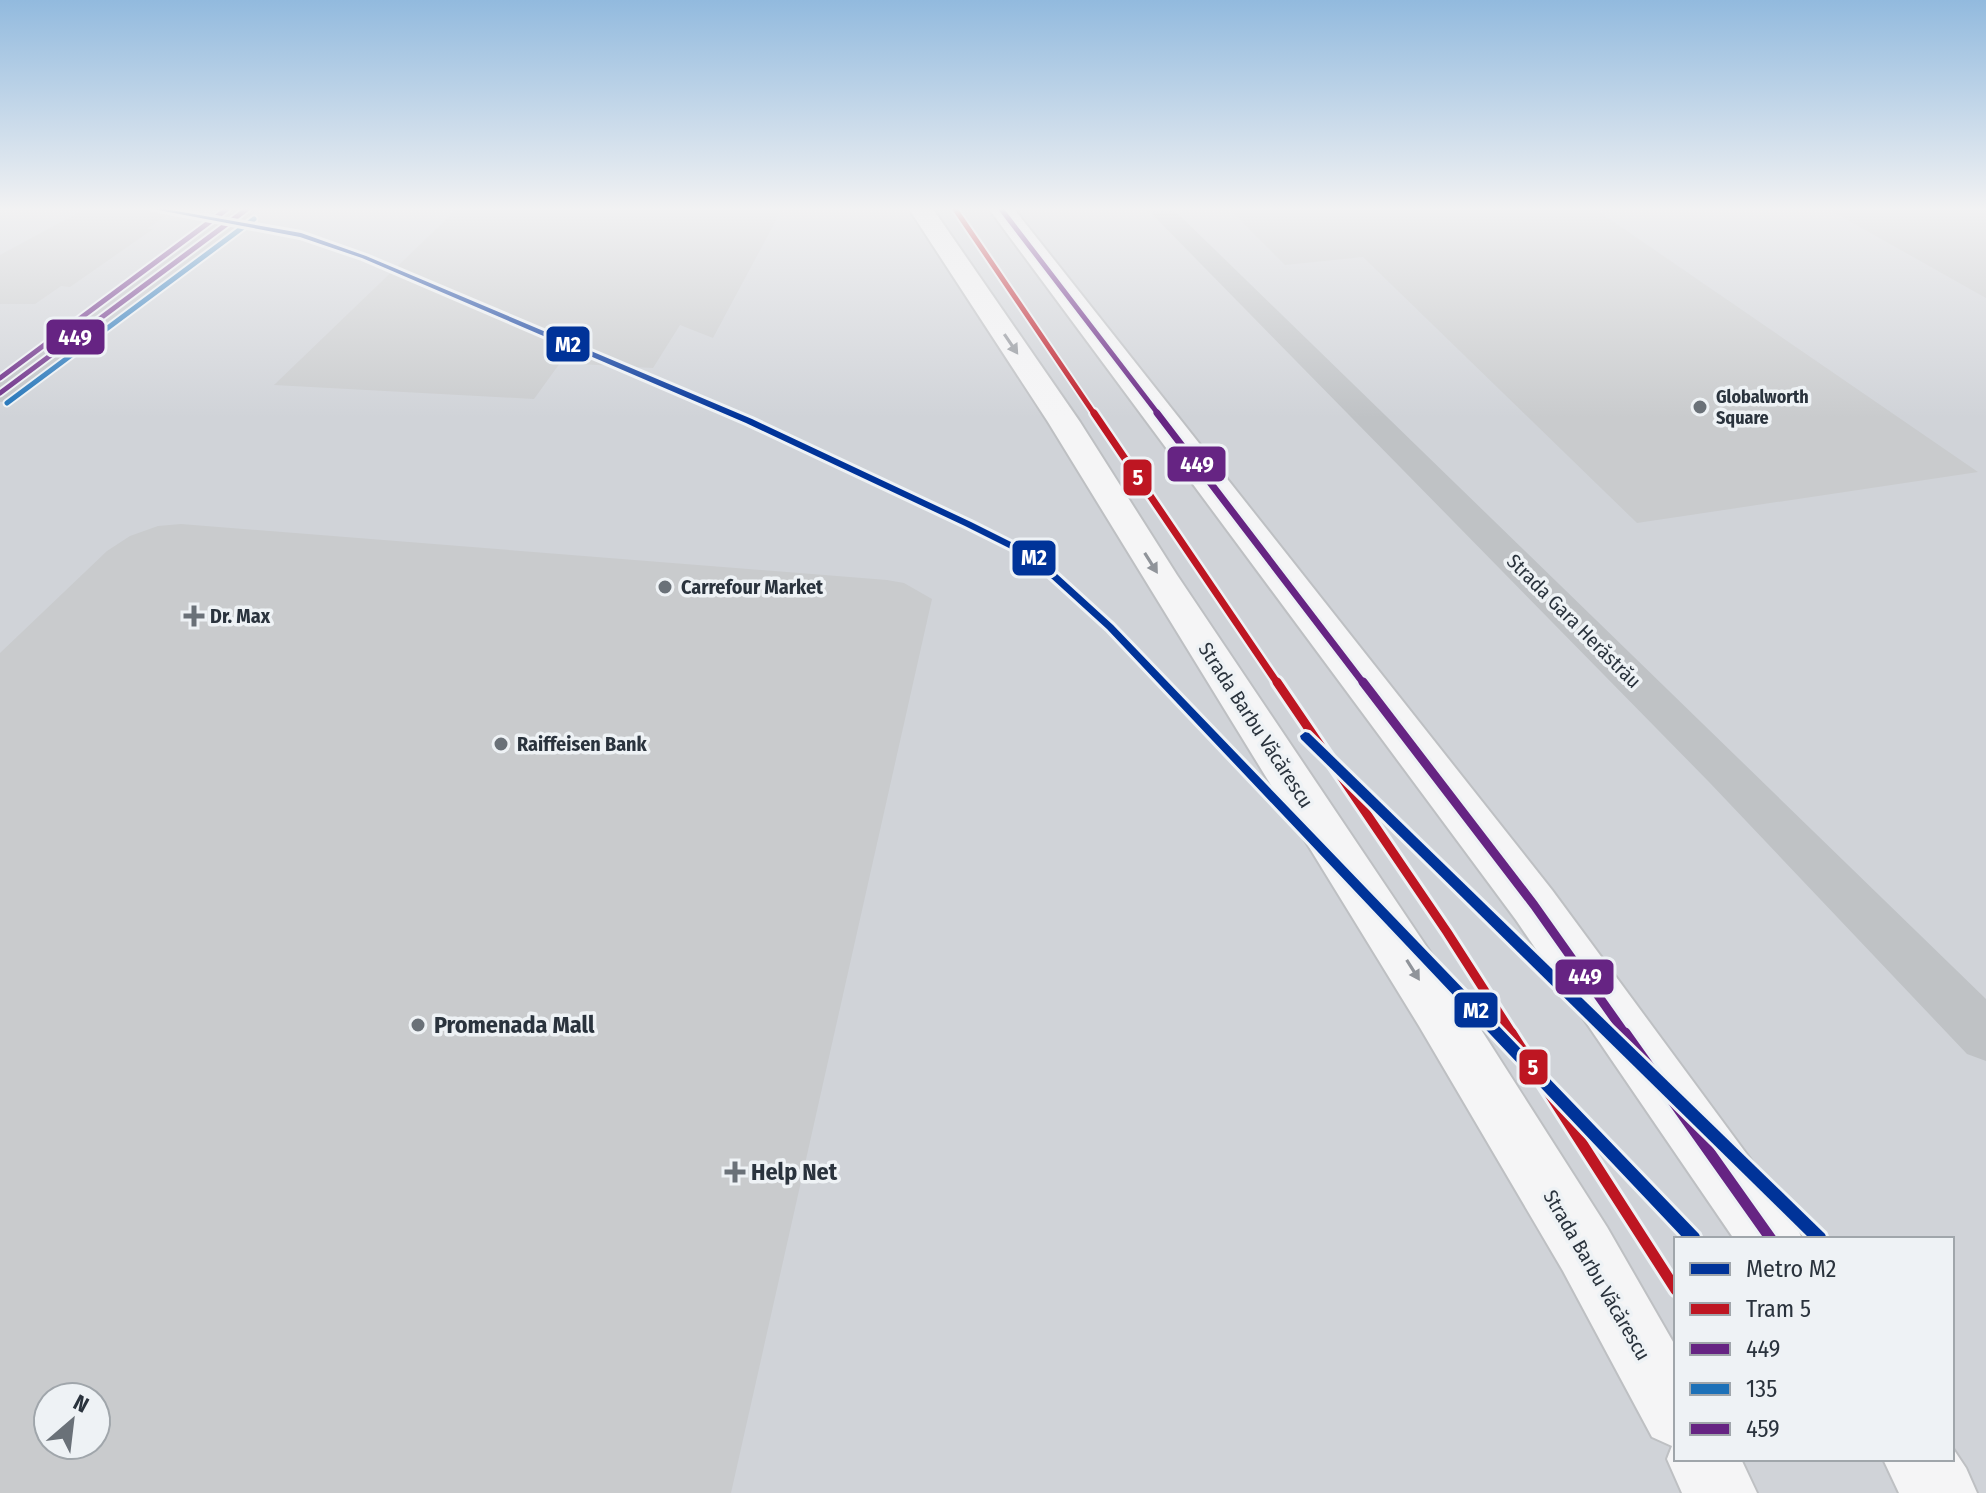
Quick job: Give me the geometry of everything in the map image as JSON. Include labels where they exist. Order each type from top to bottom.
[{"type":"main road","name":"Strada Barbu Văcărescu","points":[[968,279],[1064,422],[1162,581],[1438,1009],[1585,1249],[1674,1409]]},
{"type":"main road","points":[[1054,279],[1534,905],[1770,1237]]},
{"type":"main road","points":[[1703,1461],[1721,1493]]},
{"type":"main road","points":[[1919,1461],[1941,1493]]},
{"type":"street","points":[[0,393],[153,279]]},
{"type":"street","name":"Strada Gara Herăstrău","points":[[1229,279],[1725,770],[1986,1036]]},
{"type":"shaded area","points":[[0,279],[1986,279],[1986,1493],[0,1493]]},
{"type":"building","points":[[0,279],[82,279],[70,287],[61,286],[35,304],[0,304]]},
{"type":"building","points":[[385,279],[745,279],[713,338],[680,325],[653,368],[560,363],[534,399],[274,385]]},
{"type":"building","name":"Globalworth Square","points":[[1385,279],[1696,279],[1978,472],[1637,523]]},
{"type":"building","points":[[1952,279],[1986,279],[1986,298]]},
{"type":"building","name":"Promenada Mall","points":[[181,524],[887,580],[904,583],[932,599],[731,1493],[0,1493],[0,653],[107,551],[130,536],[158,526]]},
{"type":"metro line","name":"M2","points":[[415,279],[749,421],[1032,556],[1110,627],[1692,1237]]},
{"type":"metro line","name":"M2","points":[[1305,736],[1818,1237]]},
{"type":"tram line","name":"5","points":[[1002,279],[1447,932],[1674,1287]]},
{"type":"transit line","name":"459","points":[[0,378],[133,279]]},
{"type":"transit line","name":"449","points":[[0,393],[153,279]]},
{"type":"transit line","name":"135","points":[[7,403],[174,279]]},
{"type":"transit line","name":"449","points":[[1054,279],[1534,905],[1770,1237]]},
{"type":"place","name":"Globalworth Square","points":[[1700,407]]},
{"type":"place","name":"Carrefour Market","points":[[665,587]]},
{"type":"place","name":"Dr. Max","points":[[194,616]]},
{"type":"place","name":"Raiffeisen Bank","points":[[501,744]]},
{"type":"place","name":"Promenada Mall","points":[[418,1025]]},
{"type":"place","name":"Help Net","points":[[735,1172]]}]
